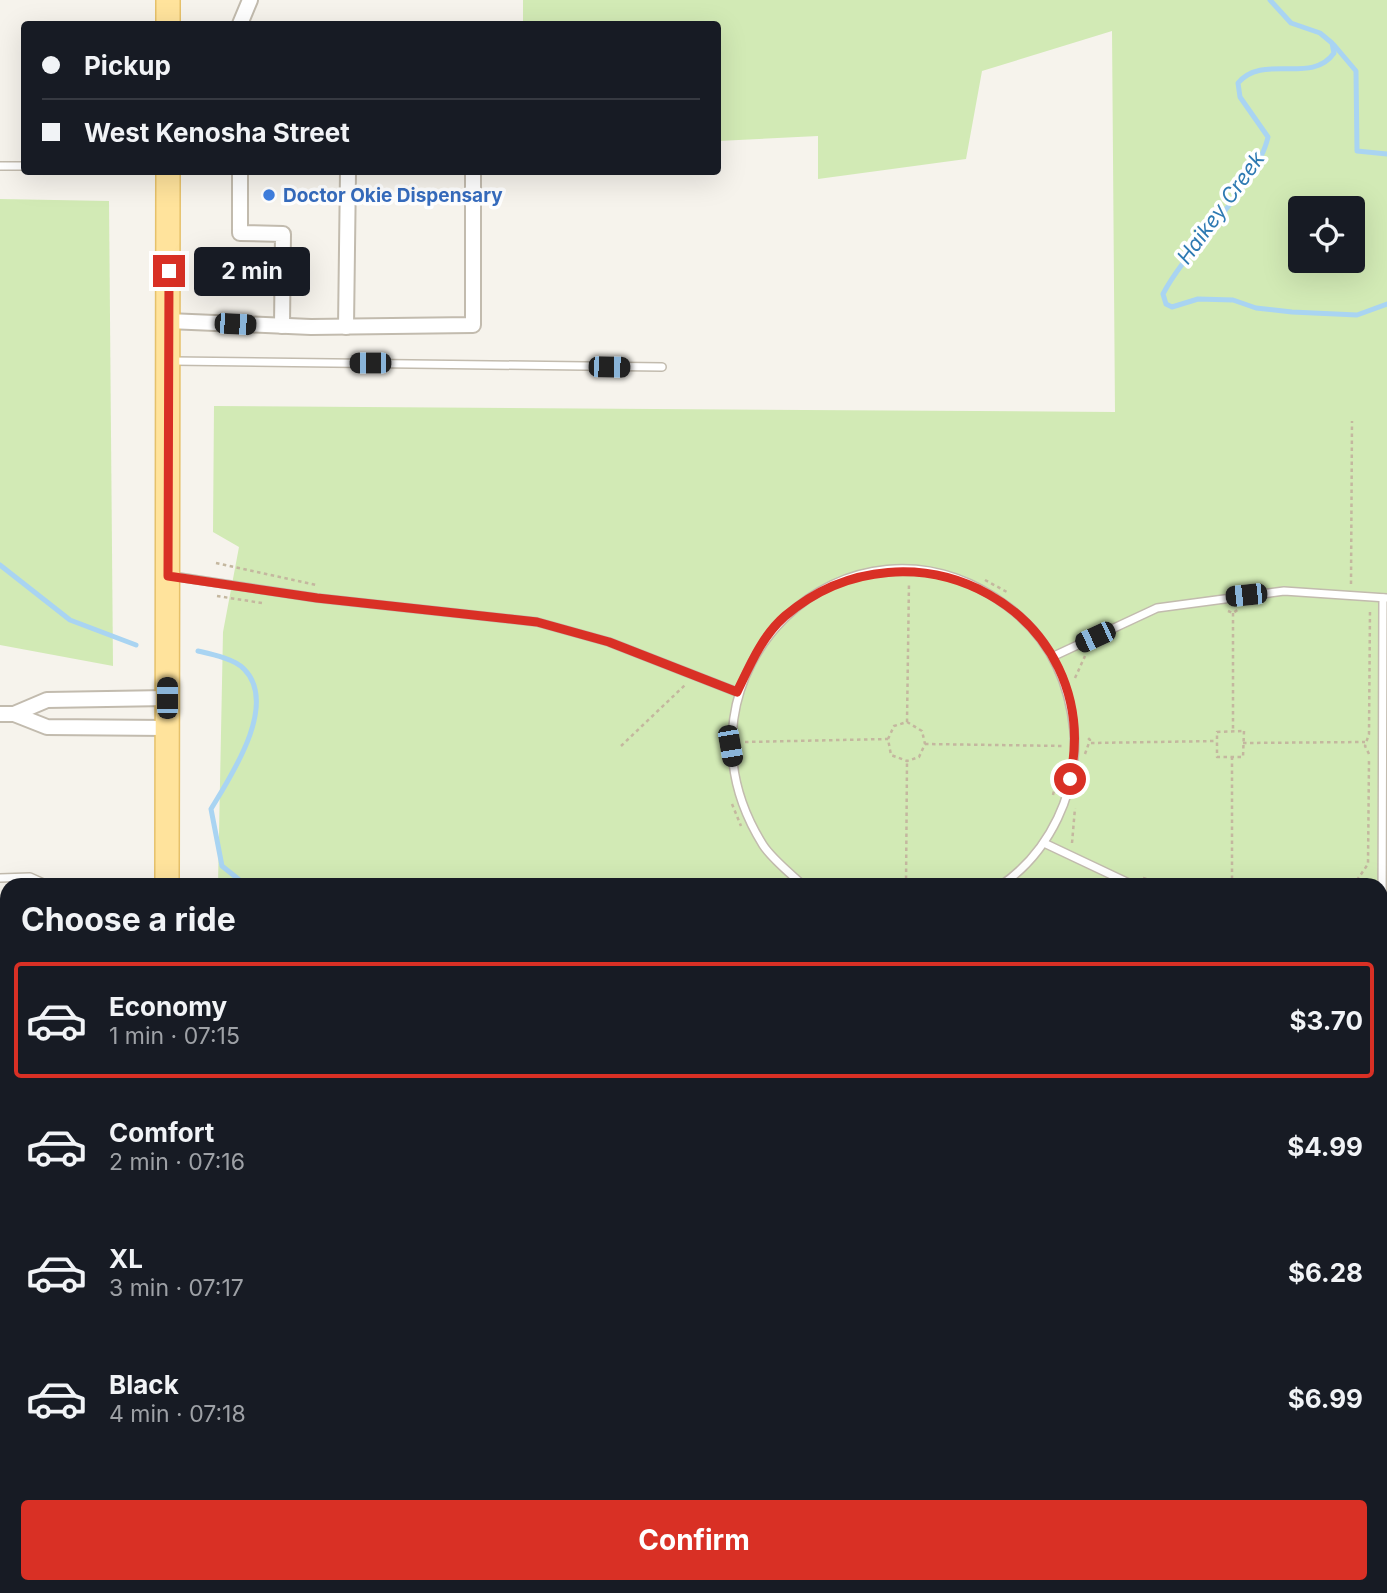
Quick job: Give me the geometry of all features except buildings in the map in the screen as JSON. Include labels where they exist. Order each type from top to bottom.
[{"type":"main road","points":[[169,0],[169,21]]},
{"type":"main road","points":[[167,878],[169,175]]},
{"type":"street","points":[[241,21],[250,0]]},
{"type":"street","points":[[240,175],[240,233],[283,234],[282,326]]},
{"type":"street","points":[[346,327],[348,175]]},
{"type":"street","points":[[169,321],[346,327],[473,325],[473,175]]},
{"type":"street","points":[[7,714],[47,700],[167,698]]},
{"type":"street","points":[[7,714],[47,727],[167,728]]},
{"type":"lane","points":[[0,166],[21,166]]},
{"type":"lane","points":[[169,361],[662,367]]},
{"type":"lane","points":[[796,878],[764,847],[739,799],[730,746],[737,692],[756,652],[783,617],[819,591],[860,575],[903,569],[947,575],[988,592],[1023,618],[1054,656],[1071,701],[1076,753],[1065,804],[1044,844],[1012,878]]},
{"type":"lane","points":[[168,576],[317,598],[537,622],[609,642],[737,692]]},
{"type":"lane","points":[[1054,656],[1157,608],[1284,591],[1385,598],[1382,878]]},
{"type":"lane","points":[[1044,844],[1118,878]]},
{"type":"lane","points":[[0,878],[32,878]]},
{"type":"path","points":[[1351,587],[1352,421]]},
{"type":"path","points":[[900,580],[921,583]]},
{"type":"path","points":[[907,722],[908,582]]},
{"type":"path","points":[[217,596],[269,604]]},
{"type":"path","points":[[1233,732],[1233,613],[1244,601]]},
{"type":"path","points":[[1221,605],[1233,613]]},
{"type":"path","points":[[1365,742],[1369,734],[1370,608]]},
{"type":"path","points":[[1076,689],[1074,677],[1091,649]]},
{"type":"path","points":[[621,746],[690,680]]},
{"type":"path","points":[[907,722],[922,731],[925,744],[919,757],[907,761],[891,755],[888,739],[894,726],[907,722]]},
{"type":"path","points":[[1217,732],[1244,732],[1243,757],[1217,757],[1217,741],[1217,732]]},
{"type":"path","points":[[741,733],[741,743],[888,739]]},
{"type":"path","points":[[1084,734],[1090,743]]},
{"type":"path","points":[[1090,743],[1217,741]]},
{"type":"path","points":[[1243,743],[1365,742]]},
{"type":"path","points":[[1358,878],[1368,864],[1370,751],[1365,742]]},
{"type":"path","points":[[1082,766],[1090,743]]},
{"type":"path","points":[[925,744],[1064,746],[1051,804]]},
{"type":"path","points":[[1232,757],[1232,878]]},
{"type":"path","points":[[906,878],[907,761]]},
{"type":"path","points":[[1077,799],[1071,841],[1078,851]]},
{"type":"path","points":[[1140,876],[1146,878]]},
{"type":"green space","points":[[523,0],[1387,0],[1387,878],[218,878],[223,632],[239,547],[213,532],[214,406],[1115,412],[1112,31],[982,71],[966,159],[818,179],[818,136],[721,141],[721,21],[523,21]]},
{"type":"green space","points":[[0,199],[109,201],[113,666],[0,645]]},
{"type":"waterway","name":"Haikey Creek","points":[[1270,0],[1291,23],[1320,33],[1332,43],[1334,53],[1325,62],[1313,67],[1260,70],[1248,74],[1238,83],[1240,97],[1268,137],[1261,156],[1237,196],[1174,275],[1163,294],[1166,304],[1172,307],[1198,299],[1233,300],[1256,308],[1357,315],[1387,304]]},
{"type":"waterway","points":[[1334,45],[1356,71],[1357,151],[1387,154]]},
{"type":"waterway","points":[[0,565],[70,620],[136,645]]},
{"type":"waterway","points":[[198,651],[223,657],[244,669],[253,684],[256,701],[248,740],[211,809],[222,866],[237,878]]},
{"type":"place","name":"Doctor Okie Dispensary","points":[[269,195]]},
{"type":"route","points":[[169,271],[168,576],[317,598],[537,622],[609,642],[737,692],[756,652],[783,617],[819,591],[860,575],[903,569],[947,575],[988,592],[1023,618],[1054,656],[1071,701],[1076,753],[1070,779]]}]
